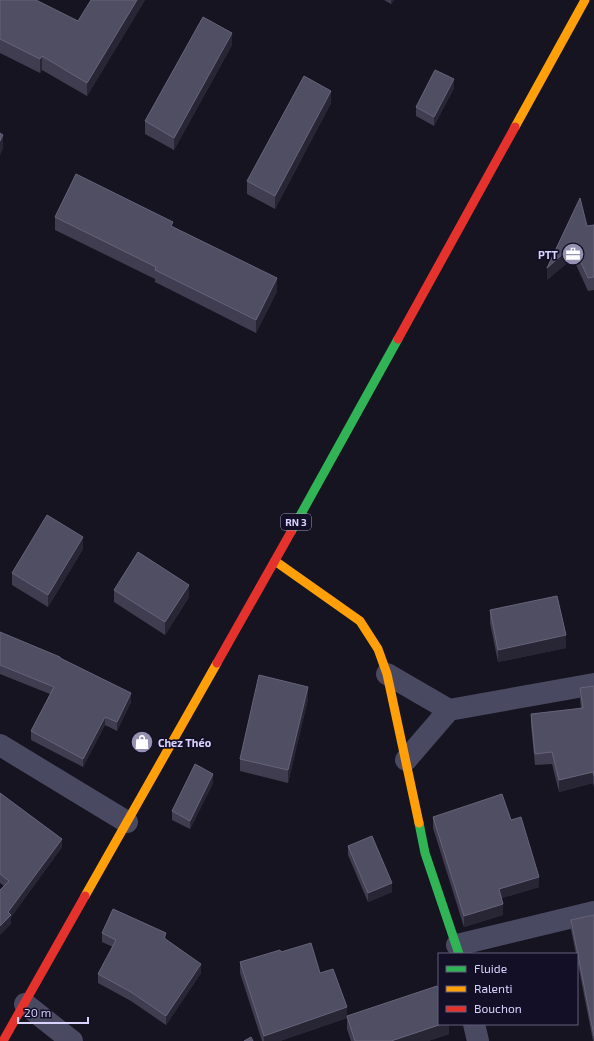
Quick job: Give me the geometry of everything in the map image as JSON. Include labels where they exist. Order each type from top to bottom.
[{"type":"main road","name":"RN 3","points":[[3,1041],[275,561],[585,0]]},
{"type":"main road","points":[[275,561],[360,621],[378,650],[388,674],[425,853],[458,949]]},
{"type":"street","points":[[388,674],[449,710]]},
{"type":"street","points":[[406,760],[449,710],[594,684]]},
{"type":"street","points":[[0,745],[126,822]]},
{"type":"street","points":[[458,949],[594,912]]},
{"type":"street","points":[[25,1004],[72,1041]]},
{"type":"street","points":[[474,1025],[478,1041]]},
{"type":"building","points":[[0,0],[36,0],[78,21],[91,0],[137,0],[87,83],[42,56],[40,59],[0,39]]},
{"type":"building","points":[[203,17],[232,33],[174,138],[145,121]]},
{"type":"building","points":[[435,70],[454,79],[434,117],[416,107]]},
{"type":"building","points":[[304,76],[331,91],[275,196],[247,181]]},
{"type":"building","points":[[0,133],[3,135],[0,141]]},
{"type":"building","points":[[76,174],[173,222],[171,226],[277,278],[256,320],[155,270],[156,267],[55,217]]},
{"type":"building","points":[[580,198],[587,226],[594,225],[594,277],[588,278],[573,245],[547,268]]},
{"type":"building","points":[[47,515],[83,537],[48,595],[12,573]]},
{"type":"building","points":[[138,552],[189,585],[165,622],[114,590]]},
{"type":"building","points":[[557,596],[566,635],[498,650],[490,610]]},
{"type":"building","points":[[0,632],[60,657],[131,693],[117,722],[105,717],[83,759],[31,731],[54,687],[0,665]]},
{"type":"building","points":[[259,675],[308,687],[288,770],[240,759]]},
{"type":"building","points":[[594,686],[594,776],[593,772],[559,780],[552,752],[535,754],[531,714],[583,708],[580,688]]},
{"type":"building","points":[[195,764],[213,774],[190,821],[172,811]]},
{"type":"building","points":[[0,793],[62,839],[8,912],[11,915],[0,926],[0,890],[9,881],[0,874]]},
{"type":"building","points":[[502,794],[511,820],[521,817],[539,877],[499,889],[503,904],[464,916],[433,817]]},
{"type":"building","points":[[372,836],[392,883],[368,893],[348,846]]},
{"type":"building","points":[[113,909],[166,933],[164,938],[201,964],[166,1016],[131,992],[98,974],[116,940],[102,933]]},
{"type":"building","points":[[594,915],[594,1036],[578,953],[571,920]]},
{"type":"building","points":[[311,943],[320,973],[333,969],[347,1007],[264,1036],[240,962],[280,950],[281,952]]},
{"type":"building","points":[[437,986],[438,988],[439,1025],[391,1041],[355,1041],[347,1016]]},
{"type":"building","points":[[251,1037],[253,1041],[244,1041]]},
{"type":"traffic: fast","points":[[291,532],[398,339]]},
{"type":"traffic: fast","points":[[419,823],[425,853],[459,953]]},
{"type":"traffic: slow","points":[[515,127],[585,0]]},
{"type":"traffic: slow","points":[[275,561],[360,621],[378,649],[387,674],[419,823]]},
{"type":"traffic: slow","points":[[85,896],[217,663]]},
{"type":"traffic: jam","points":[[398,339],[515,127]]},
{"type":"traffic: jam","points":[[217,663],[291,532]]},
{"type":"traffic: jam","points":[[3,1041],[85,896]]},
{"type":"place","name":"PTT","points":[[573,254]]},
{"type":"place","name":"Chez Théo","points":[[142,742]]}]
